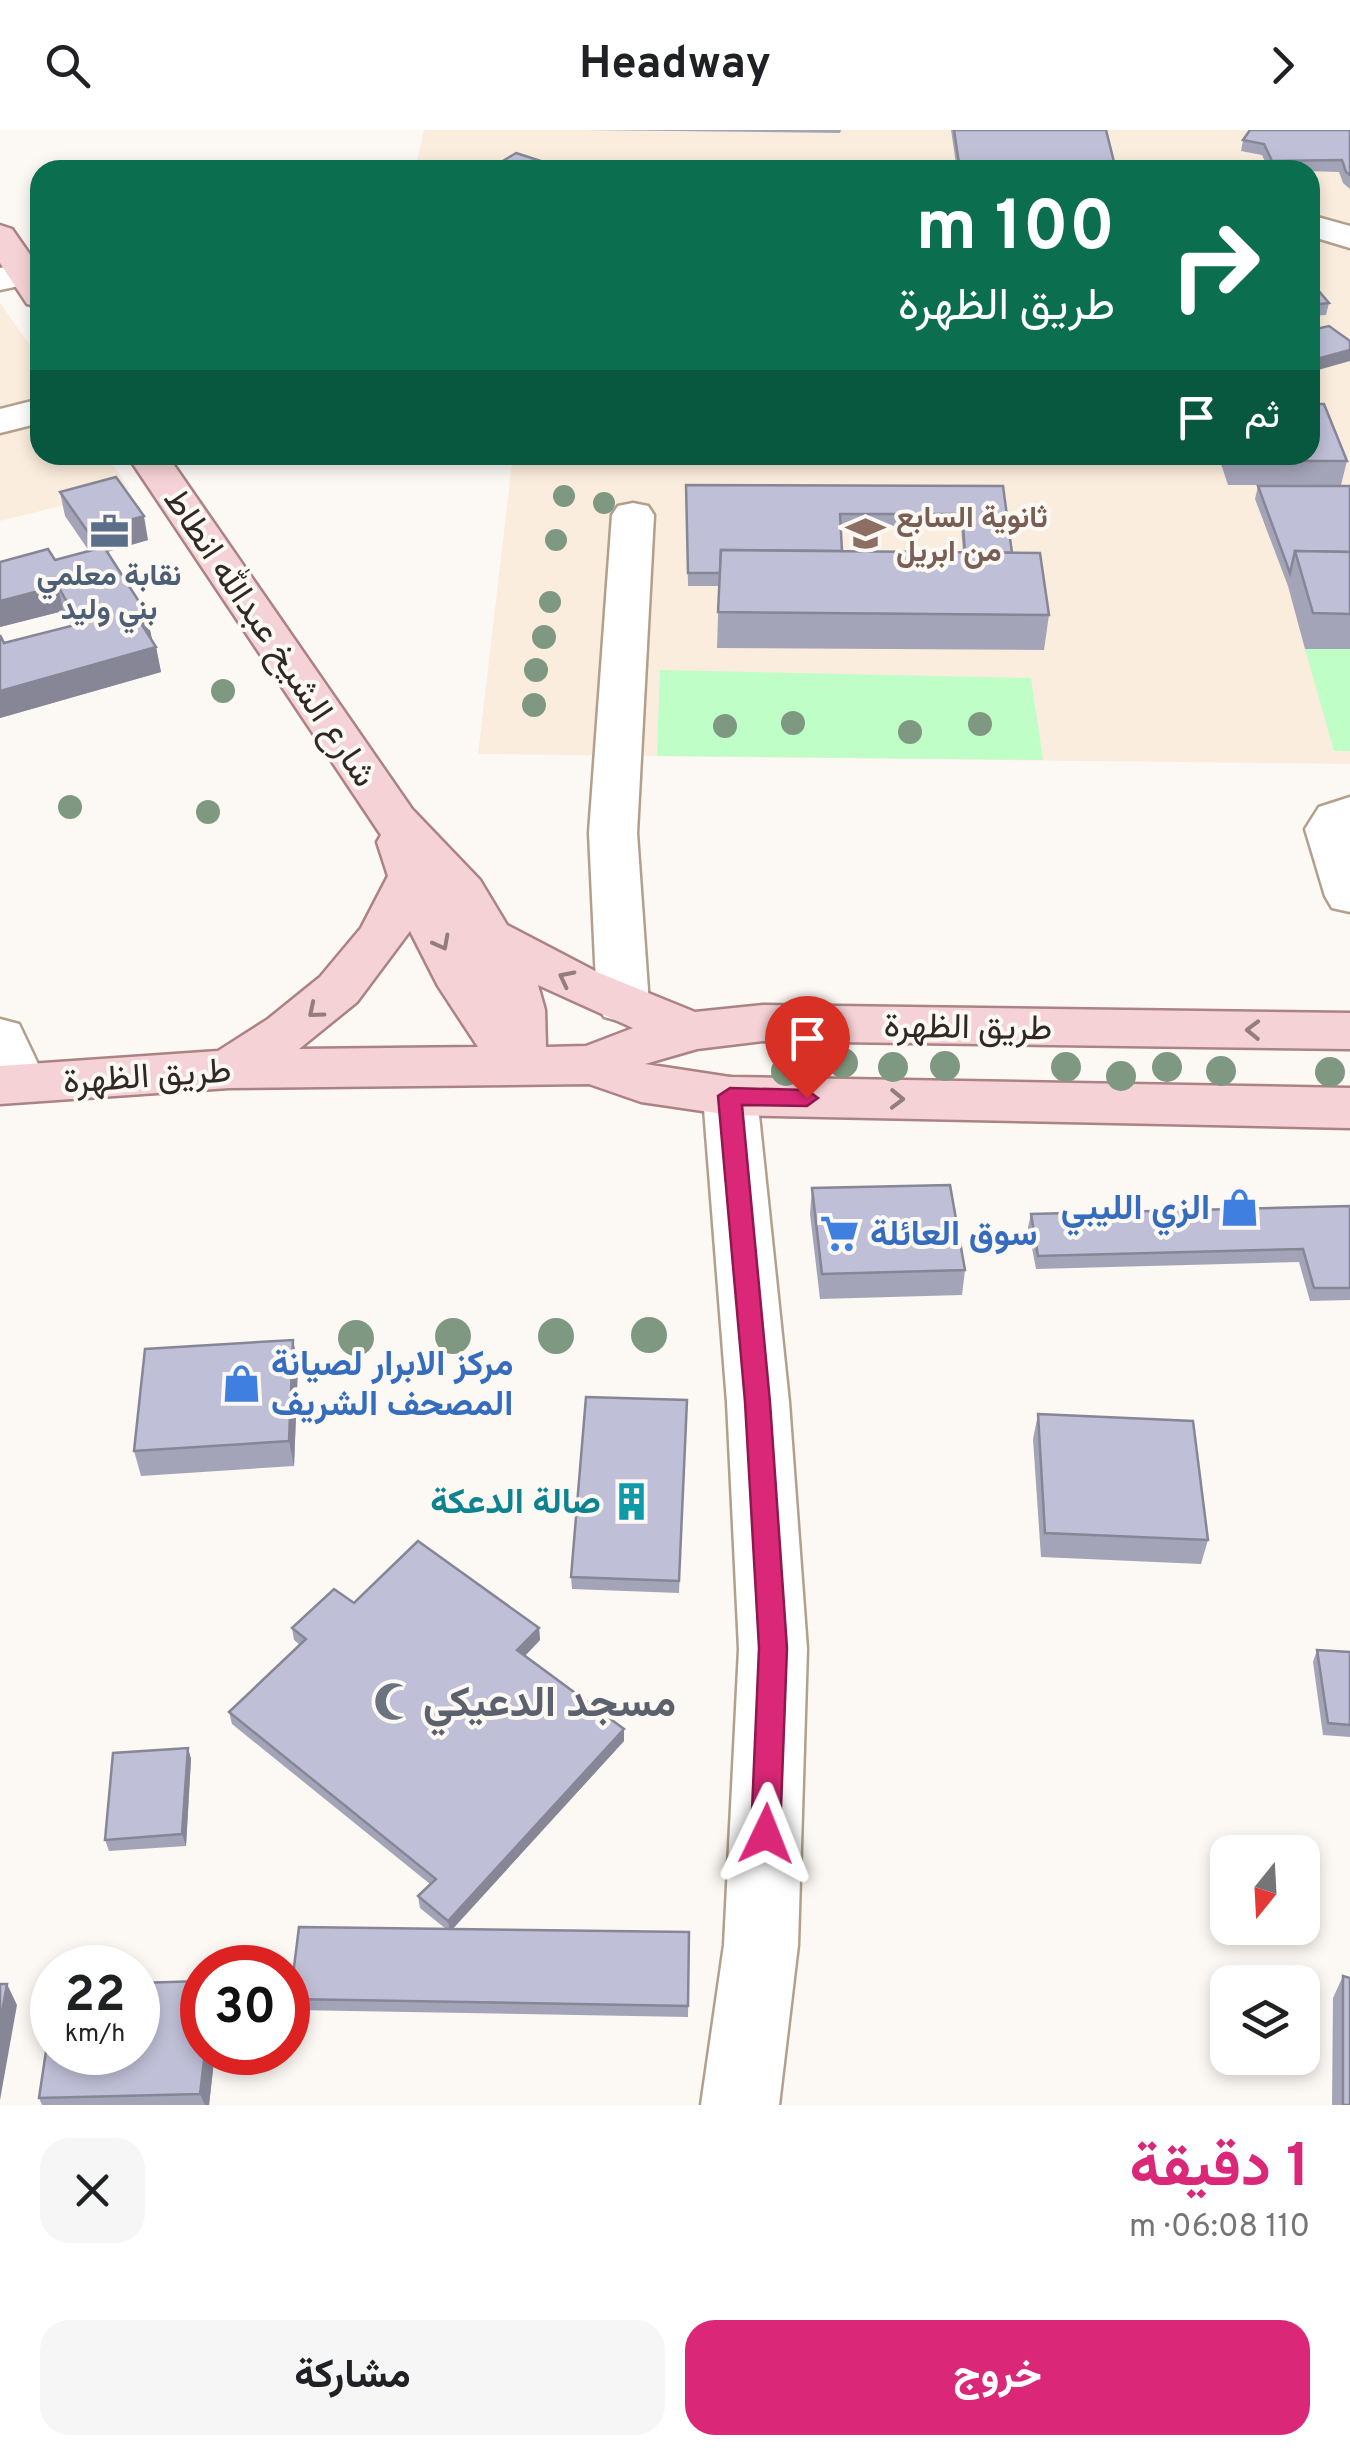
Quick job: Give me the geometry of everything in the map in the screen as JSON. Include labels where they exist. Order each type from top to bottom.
[{"type":"main road","points":[[0,236],[22,283]]},
{"type":"main road","name":"شارع الشيخ عبدالله انطاط","points":[[154,465],[395,820],[462,892],[507,966],[519,1010],[519,1063]]},
{"type":"main road","name":"شارع الشيخ عبدالله انطاط","points":[[395,820],[412,877],[468,998],[519,1063]]},
{"type":"main road","points":[[229,1068],[306,1020],[350,979],[385,936],[412,877]]},
{"type":"main road","points":[[488,936],[623,1004],[688,1030]]},
{"type":"main road","name":"طريق الظهرة","points":[[594,1064],[623,1049],[688,1030],[763,1023],[1350,1031]]},
{"type":"main road","name":"طريق الظهرة","points":[[7,1068],[594,1064],[642,1083],[730,1096],[1350,1108]]},
{"type":"street","points":[[1320,227],[1350,237]]},
{"type":"street","points":[[0,421],[30,414]]},
{"type":"street","points":[[623,1004],[613,833],[633,515]]},
{"type":"street","points":[[1350,812],[1336,818],[1329,828],[1350,896]]},
{"type":"street","points":[[730,1096],[758,1402],[773,1648],[761,1945],[740,2105]]},
{"type":"shaded area","name":"ثانوية السابع من ابريل","points":[[424,130],[1350,130],[1350,764],[478,754],[512,465],[1320,465],[1320,160],[417,160]]},
{"type":"shaded area","points":[[0,303],[30,346],[30,465],[113,465],[130,489],[0,521]]},
{"type":"green space","points":[[1305,649],[1350,649],[1350,751],[1334,751]]},
{"type":"green space","points":[[660,670],[1031,678],[1043,760],[657,756]]},
{"type":"building","points":[[954,130],[1106,130],[1114,160],[958,160]]},
{"type":"building","points":[[1250,130],[1350,130],[1350,175],[1342,160],[1272,160],[1264,144],[1243,140]]},
{"type":"building","points":[[516,153],[538,160],[504,160]]},
{"type":"building","points":[[1329,326],[1350,341],[1350,350],[1320,358],[1320,328]]},
{"type":"building","points":[[1320,404],[1324,404],[1347,461],[1320,461]]},
{"type":"building","points":[[116,477],[144,516],[88,532],[60,492]]},
{"type":"building","points":[[686,485],[1003,486],[1012,553],[965,552],[962,514],[840,514],[842,551],[721,550],[720,573],[688,573]]},
{"type":"building","points":[[1258,486],[1350,486],[1350,552],[1295,551],[1290,573]]},
{"type":"building","points":[[104,547],[147,614],[137,617],[156,647],[0,691],[0,635],[4,643],[79,624],[58,586],[0,601],[0,562],[48,549],[55,560]]},
{"type":"building","points":[[721,550],[1040,553],[1049,615],[718,612]]},
{"type":"building","points":[[1295,551],[1350,552],[1350,614],[1313,613]]},
{"type":"building","points":[[950,1185],[965,1270],[822,1274],[812,1188]]},
{"type":"building","points":[[1350,1206],[1350,1288],[1314,1288],[1303,1249],[1038,1256],[1031,1214]]},
{"type":"building","points":[[293,1340],[289,1441],[134,1451],[145,1349]]},
{"type":"building","name":"صالة الدعكة","points":[[586,1397],[687,1400],[679,1581],[571,1577]]},
{"type":"building","points":[[1038,1414],[1193,1421],[1208,1540],[1045,1533]]},
{"type":"building","points":[[418,1541],[539,1628],[517,1650],[624,1729],[448,1921],[418,1896],[436,1879],[229,1712],[306,1639],[292,1628],[334,1589],[354,1603]]},
{"type":"building","points":[[1317,1650],[1350,1652],[1350,1725],[1328,1723]]},
{"type":"building","points":[[188,1748],[182,1834],[105,1840],[113,1753]]},
{"type":"building","points":[[299,1927],[689,1932],[688,2006],[310,1999],[310,1945],[297,1945]]},
{"type":"building","points":[[1343,1976],[1350,1978],[1350,2105],[1343,2105]]},
{"type":"building","points":[[160,1982],[180,1982],[180,2075],[202,2075],[200,2094],[39,2098],[42,2075],[160,2075]]},
{"type":"building","points":[[0,1984],[7,1984],[0,2023]]},
{"type":"place","name":"نقابة معلمي بني وليد","points":[[109,531]]},
{"type":"place","name":"ثانوية السابع من ابريل","points":[[866,534]]},
{"type":"place","name":"الزي الليبي","points":[[1240,1207]]},
{"type":"place","name":"سوق العائلة","points":[[840,1233]]},
{"type":"place","name":"مركز الابرار لصيانة المصحف الشريف","points":[[241,1383]]},
{"type":"place","name":"صالة الدعكة","points":[[631,1501]]},
{"type":"place","name":"مسجد الدعيكي","points":[[393,1701]]},
{"type":"route","points":[[766,1834],[773,1648],[758,1402],[730,1096],[807,1098]]}]
